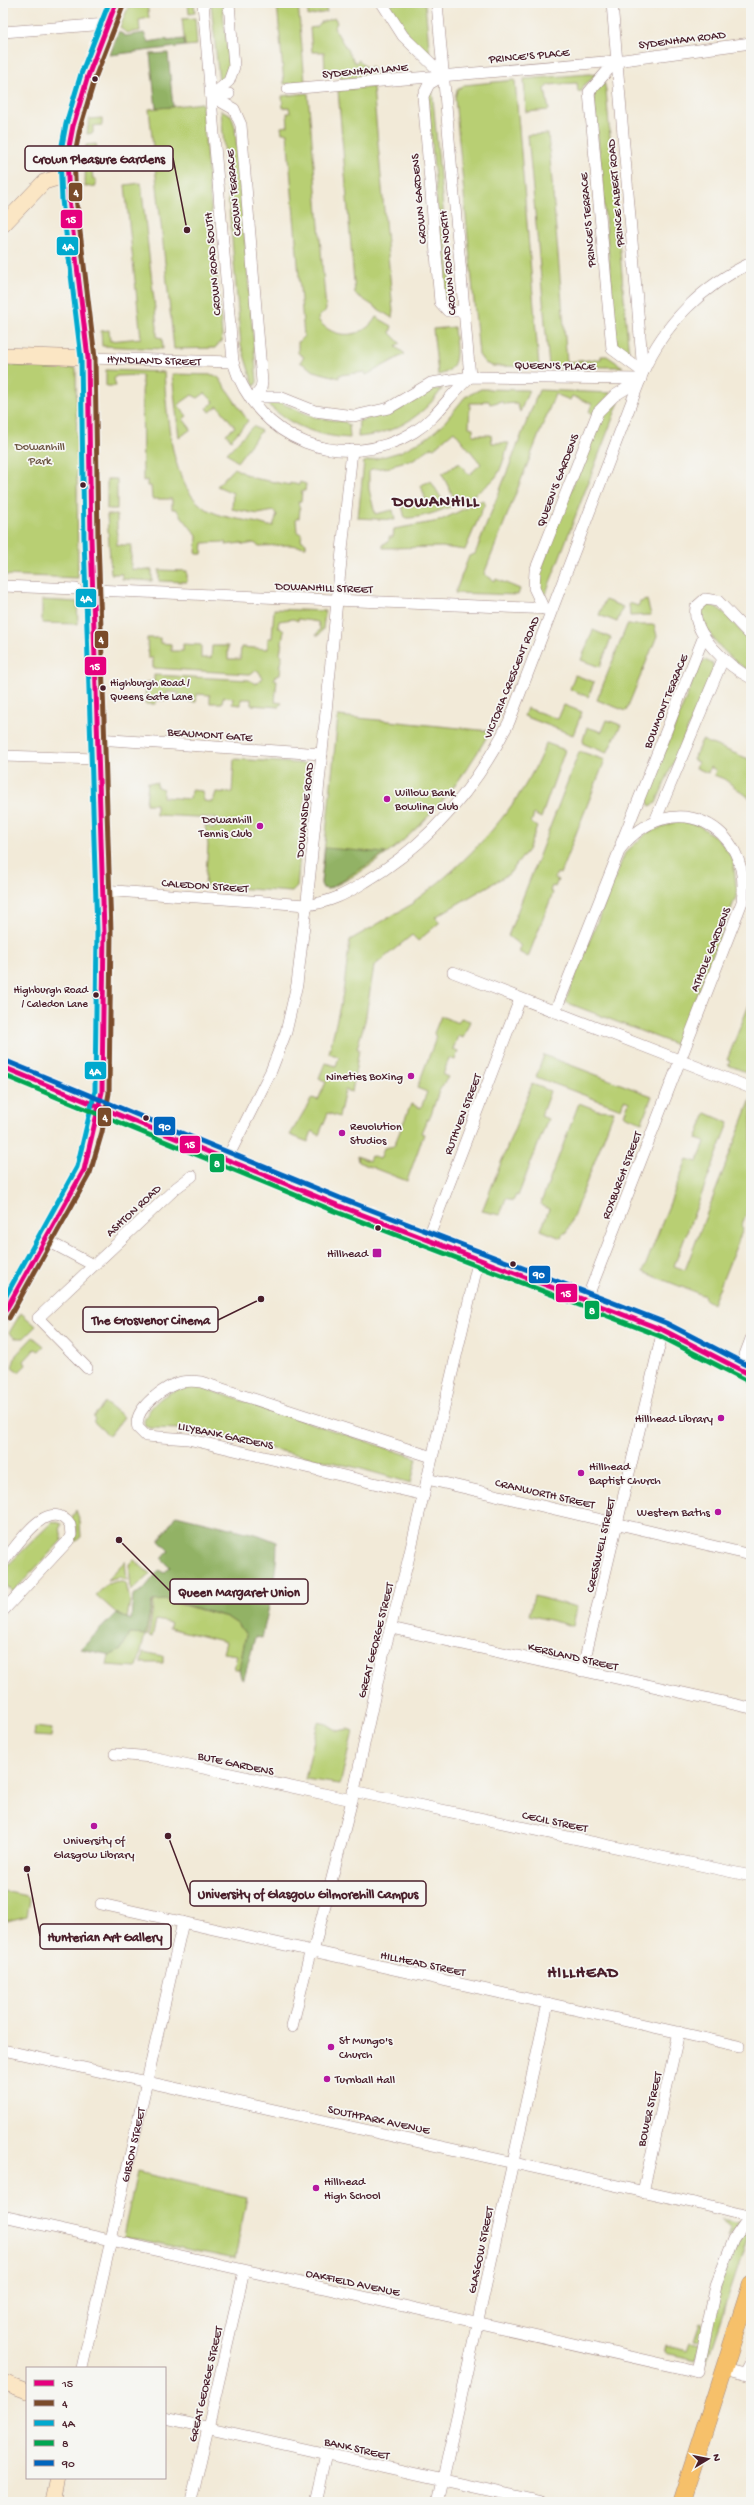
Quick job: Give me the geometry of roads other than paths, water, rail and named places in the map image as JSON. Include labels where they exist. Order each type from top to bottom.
[{"type":"main road","points":[[681,2502],[751,2285]]},
{"type":"street","points":[[3,1316],[84,1170],[100,1108],[104,993],[97,760],[94,590],[91,538],[88,358],[67,175],[68,148],[73,126],[107,24],[116,3]]},
{"type":"street","name":"CROWN ROAD SOUTH","points":[[202,3],[234,362],[241,384],[254,399],[261,414],[277,428],[300,440],[332,449],[352,450]]},
{"type":"street","points":[[211,96],[232,75],[234,67],[229,3]]},
{"type":"street","points":[[382,3],[403,36],[444,76]]},
{"type":"street","name":"CROWN ROAD NORTH","points":[[437,3],[470,377]]},
{"type":"street","name":"PRINCE ALBERT ROAD","points":[[612,3],[642,376]]},
{"type":"street","points":[[3,32],[107,24]]},
{"type":"street","name":"SYDENHAM ROAD","points":[[616,61],[751,43]]},
{"type":"street","name":"PRINCE'S PLACE","points":[[444,76],[616,61]]},
{"type":"street","name":"PRINCE'S TERRACE","points":[[616,61],[589,92],[612,349],[642,376]]},
{"type":"street","name":"SYDENHAM LANE","points":[[288,89],[444,76]]},
{"type":"street","name":"CROWN GARDENS","points":[[444,76],[429,84],[422,96],[439,295],[443,308],[453,312],[464,311]]},
{"type":"street","points":[[211,96],[230,94]]},
{"type":"street","name":"CROWN TERRACE","points":[[211,96],[234,109],[241,125],[262,382],[254,399]]},
{"type":"street","points":[[3,225],[44,182],[67,175]]},
{"type":"street","name":"VICTORIA CRESCENT ROAD","points":[[306,905],[328,902],[381,872],[426,836],[454,807],[482,769],[507,726],[548,609],[642,376],[662,337],[686,309],[724,277],[751,263]]},
{"type":"street","name":"HYNDLAND STREET","points":[[3,355],[234,362]]},
{"type":"street","name":"QUEEN'S PLACE","points":[[254,399],[280,397],[315,411],[354,416],[390,408],[431,383],[470,377],[642,376]]},
{"type":"street","name":"QUEEN'S GARDENS","points":[[548,609],[534,588],[535,571],[598,412],[614,396],[642,376]]},
{"type":"street","points":[[352,450],[387,444],[414,432],[435,416],[451,395],[470,377]]},
{"type":"street","name":"DOWANSIDE ROAD","points":[[227,1159],[260,1096],[286,1032],[297,984],[322,754],[352,450]]},
{"type":"street","points":[[3,586],[76,589]]},
{"type":"street","name":"DOWANHILL STREET","points":[[94,590],[548,609]]},
{"type":"street","points":[[751,636],[718,601],[709,598],[698,603],[695,612],[704,636],[723,659],[751,678]]},
{"type":"street","name":"BOWMONT TERRACE","points":[[649,775],[704,636]]},
{"type":"street","points":[[655,821],[723,659]]},
{"type":"street","name":"BEAUMONT GATE","points":[[97,739],[322,754]]},
{"type":"street","points":[[3,756],[97,760]]},
{"type":"street","name":"ATHOLE GARDENS","points":[[555,1012],[649,775]]},
{"type":"street","name":"ATHOLE GARDENS","points":[[620,849],[631,837],[655,821],[671,816],[690,817],[713,827],[737,854],[744,879],[742,902],[679,1059]]},
{"type":"street","name":"CALEDON STREET","points":[[102,890],[306,905]]},
{"type":"street","points":[[453,972],[751,1088]]},
{"type":"street","name":"RUTHVEN STREET","points":[[428,1239],[520,999]]},
{"type":"street","name":"ROXBURGH STREET","points":[[586,1301],[679,1059]]},
{"type":"street","points":[[3,1067],[227,1159],[663,1330],[745,1372],[751,1339]]},
{"type":"street","name":"ASHTON ROAD","points":[[87,1368],[38,1318],[192,1176]]},
{"type":"street","points":[[46,1240],[93,1266]]},
{"type":"street","name":"GREAT GEORGE STREET","points":[[292,2027],[309,1957],[313,1952],[352,1795],[390,1628],[424,1495],[479,1258]]},
{"type":"street","name":"CRESSWELL STREET","points":[[582,1671],[619,1524],[663,1330]]},
{"type":"street","name":"LILYBANK GARDENS","points":[[424,1495],[188,1439],[146,1436],[138,1428],[137,1420],[151,1399],[160,1392],[182,1382],[201,1382],[432,1457]]},
{"type":"street","name":"CRANWORTH STREET","points":[[427,1478],[751,1555]]},
{"type":"street","points":[[3,1562],[41,1519],[51,1515],[58,1516],[70,1525],[71,1535],[68,1541],[3,1611]]},
{"type":"street","name":"KERSLAND STREET","points":[[390,1628],[751,1708]]},
{"type":"street","name":"BUTE GARDENS","points":[[115,1754],[152,1757],[352,1795]]},
{"type":"street","name":"CECIL STREET","points":[[352,1795],[751,1876]]},
{"type":"street","name":"HILLHEAD STREET","points":[[101,1904],[739,2046]]},
{"type":"street","name":"GIBSON STREET","points":[[82,2367],[183,1922]]},
{"type":"street","name":"GLASGOW STREET","points":[[438,2502],[548,2003]]},
{"type":"street","name":"BOWER STREET","points":[[643,2192],[679,2032]]},
{"type":"street","name":"SOUTHPARK AVENUE","points":[[3,2050],[744,2215],[747,2220],[734,2239],[716,2285],[698,2372]]},
{"type":"street","name":"OAKFIELD AVENUE","points":[[3,2216],[105,2237],[111,2242],[698,2372]]},
{"type":"street","name":"GREAT GEORGE STREET","points":[[191,2502],[244,2271]]},
{"type":"street","points":[[724,2369],[748,2375],[751,2362]]},
{"type":"street","points":[[3,2382],[26,2391]]},
{"type":"street","points":[[3,2388],[26,2391]]},
{"type":"street","name":"BANK STREET","points":[[166,2418],[442,2481],[543,2502]]},
{"type":"street","points":[[315,2502],[326,2454]]},
{"type":"street","points":[[52,2502],[57,2479]]},
{"type":"place","name":"Crown Pleasure Gardens","points":[[187,230]]},
{"type":"place","name":"Highburgh Road / Queens Gate Lane","points":[[103,688]]},
{"type":"place","name":"Willow Bank Bowling Club","points":[[387,799]]},
{"type":"place","name":"Dowanhill Tennis Club","points":[[260,826]]},
{"type":"place","name":"Highburgh Road / Caledon Lane","points":[[96,995]]},
{"type":"place","name":"Nineties Boxing","points":[[411,1076]]},
{"type":"place","name":"Revolution Studios","points":[[342,1133]]},
{"type":"place","name":"Hillhead","points":[[377,1253]]},
{"type":"place","name":"The Grosvenor Cinema","points":[[261,1299]]},
{"type":"place","name":"Hillhead Library","points":[[721,1418]]},
{"type":"place","name":"Hillhead Baptist Church","points":[[581,1473]]},
{"type":"place","name":"Western Baths","points":[[718,1512]]},
{"type":"place","name":"Queen Margaret Union","points":[[119,1540]]},
{"type":"place","name":"University of Glasgow Library","points":[[94,1826]]},
{"type":"place","name":"University of Glasgow Gilmorehill Campus","points":[[168,1836]]},
{"type":"place","name":"Hunterian Art Gallery","points":[[27,1869]]},
{"type":"place","name":"St Mungo's Church","points":[[331,2047]]},
{"type":"place","name":"Turnball Hall","points":[[327,2079]]},
{"type":"place","name":"Hillhead High School","points":[[316,2188]]},
{"type":"district","name":"DOWANHILL","points":[[436,500]]},
{"type":"district","name":"HILLHEAD","points":[[583,1971]]},
{"type":"park label","name":"Dowanhill Park","points":[[40,453]]}]
